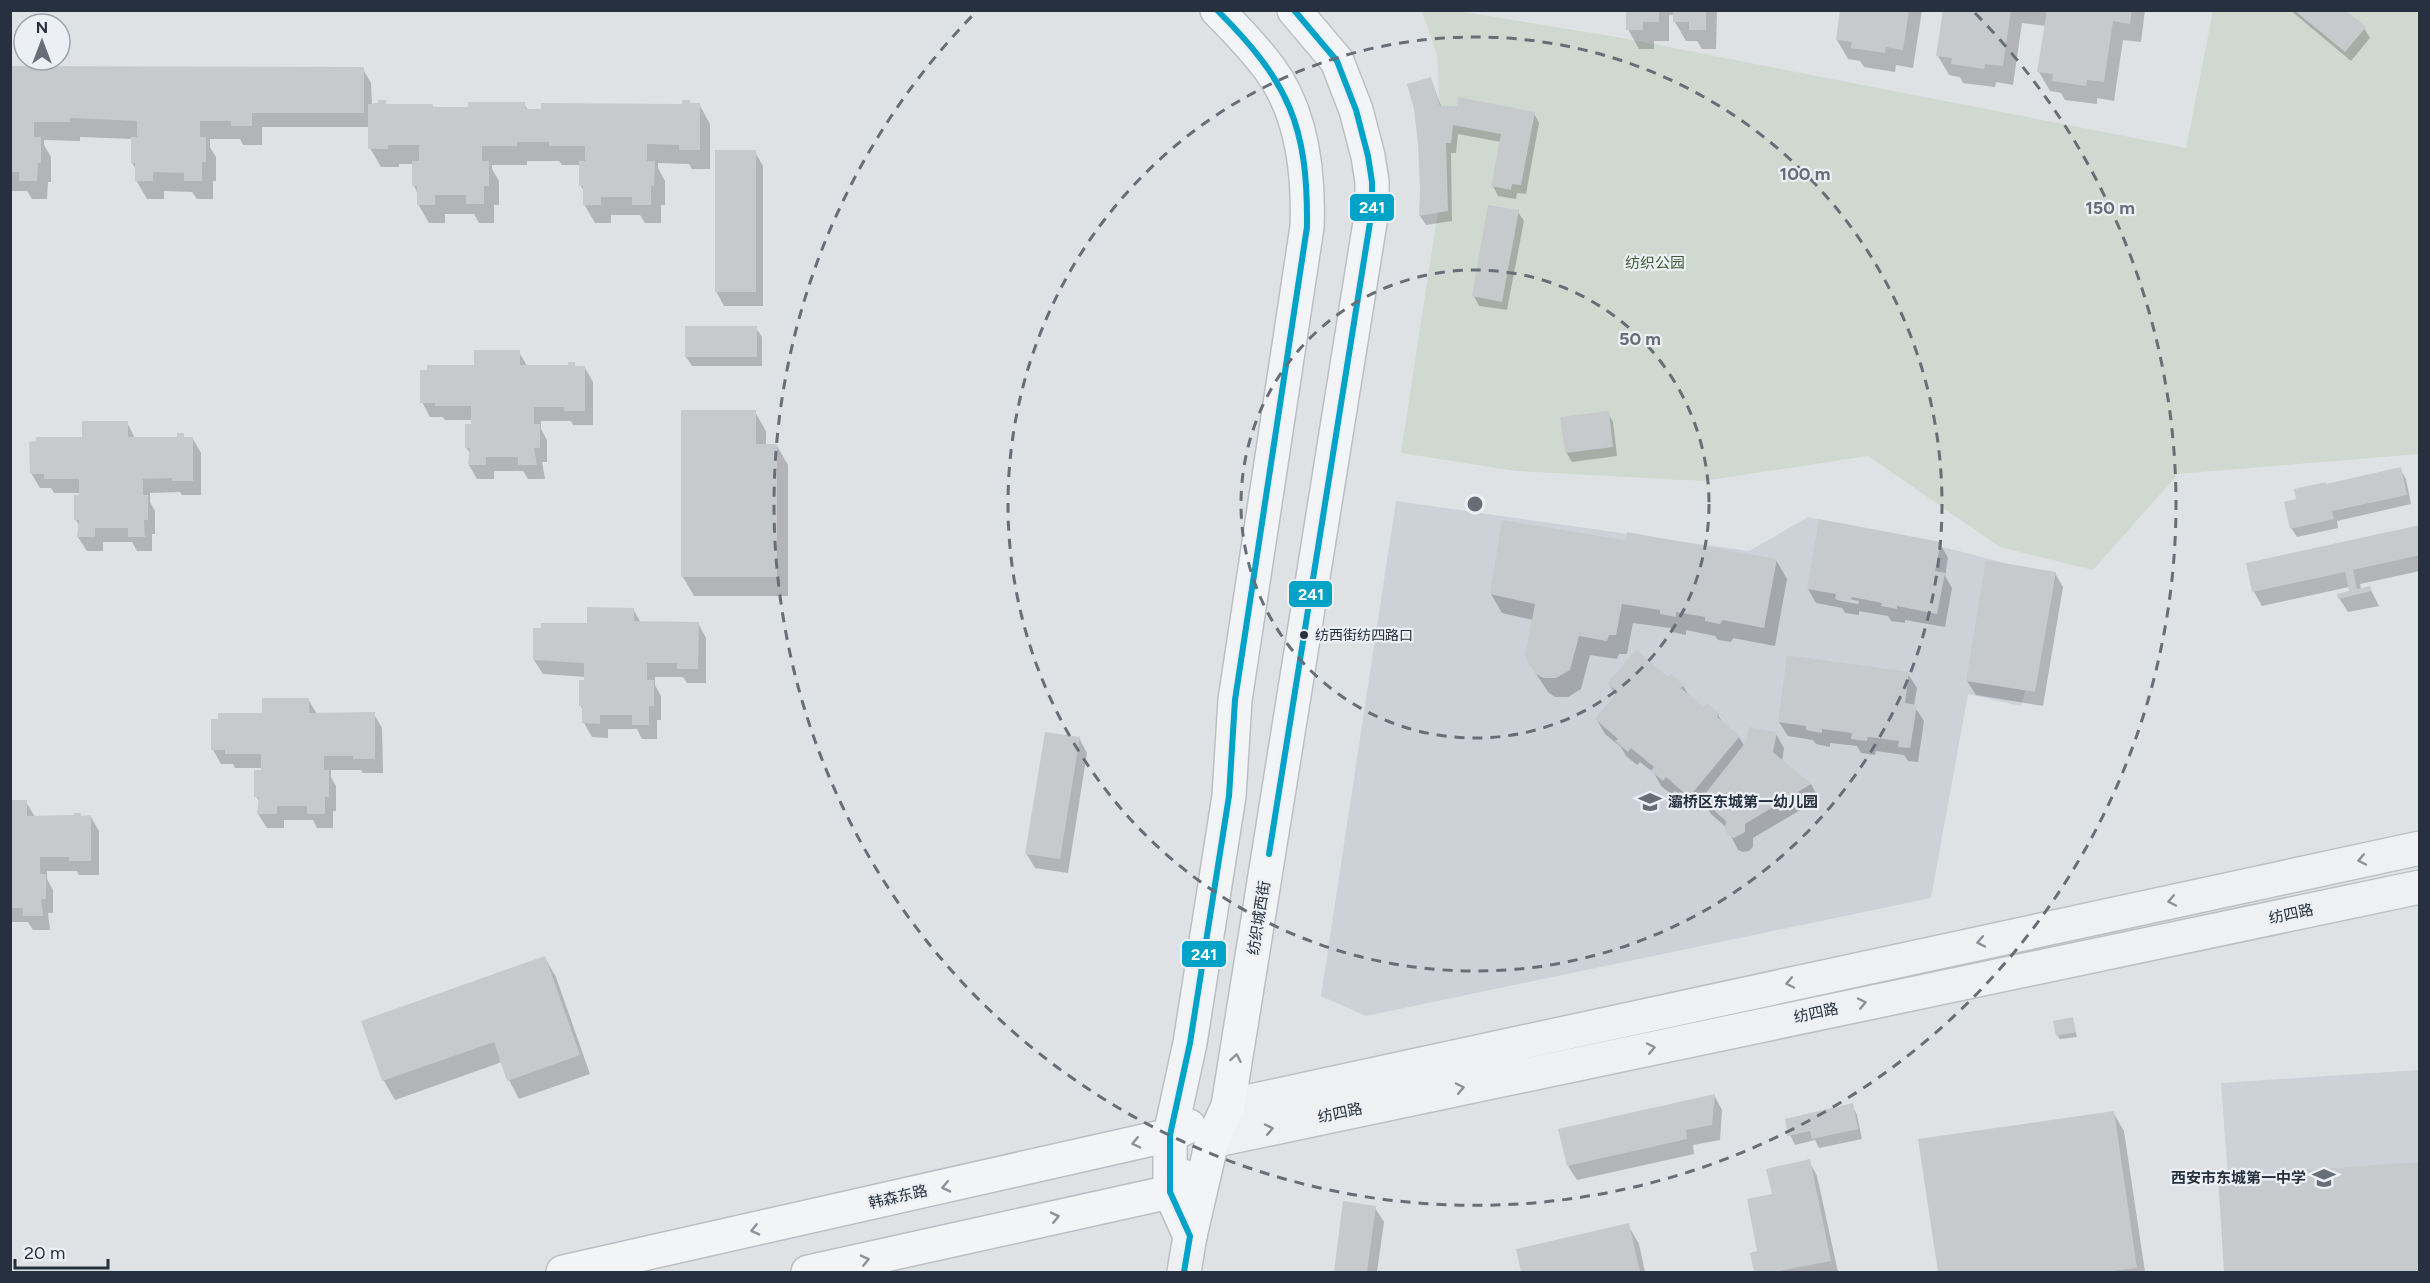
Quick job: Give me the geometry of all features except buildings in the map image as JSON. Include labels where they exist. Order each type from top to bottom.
[{"type":"main road","points":[[1190,1236],[1170,1192],[1170,1135],[1190,1043],[1229,796],[1235,700],[1307,227],[1309,193],[1304,159],[1292,112],[1270,69],[1216,10]]},
{"type":"main road","name":"纺织城西街","points":[[1190,1236],[1212,1141],[1228,1106],[1372,210],[1372,182],[1368,156],[1356,110],[1337,61],[1294,10]]},
{"type":"main road","name":"韩森东路","points":[[562,1272],[1170,1135],[1228,1106]]},
{"type":"main road","points":[[808,1272],[1170,1192],[1212,1141]]},
{"type":"street","name":"纺四路","points":[[1228,1106],[2420,848]]},
{"type":"street","name":"纺四路","points":[[1212,1141],[2420,887]]},
{"type":"street","name":"纺织城西街","points":[[1184,1272],[1190,1236]]},
{"type":"shaded area","name":"灞桥区东城第一幼儿园","points":[[1396,501],[1749,551],[1808,517],[1959,551],[2056,577],[2021,706],[1968,694],[1931,898],[1366,1016],[1321,996]]},
{"type":"shaded area","name":"西安市东城第一中学","points":[[2419,1070],[2419,1272],[2235,1272],[2221,1083]]},
{"type":"green space","name":"纺织公园","points":[[1422,11],[1458,11],[1617,37],[2186,148],[2213,11],[2419,11],[2419,454],[2178,474],[2093,570],[2000,547],[1868,456],[1703,481],[1516,471],[1401,453],[1437,217],[1441,134],[1437,55]]},
{"type":"transit line","name":"241","points":[[1184,1272],[1190,1236],[1170,1192],[1170,1135],[1190,1043],[1229,796],[1235,700],[1307,227],[1303,160],[1298,132],[1289,107],[1262,60],[1217,10]]},
{"type":"transit line","name":"241","points":[[1269,854],[1372,210],[1372,182],[1368,156],[1356,110],[1337,61],[1294,10]]},
{"type":"place","name":"纺西街纺四路口","points":[[1304,635]]},
{"type":"place","name":"灞桥区东城第一幼儿园","points":[[1650,802]]},
{"type":"place","name":"西安市东城第一中学","points":[[2324,1178]]}]
